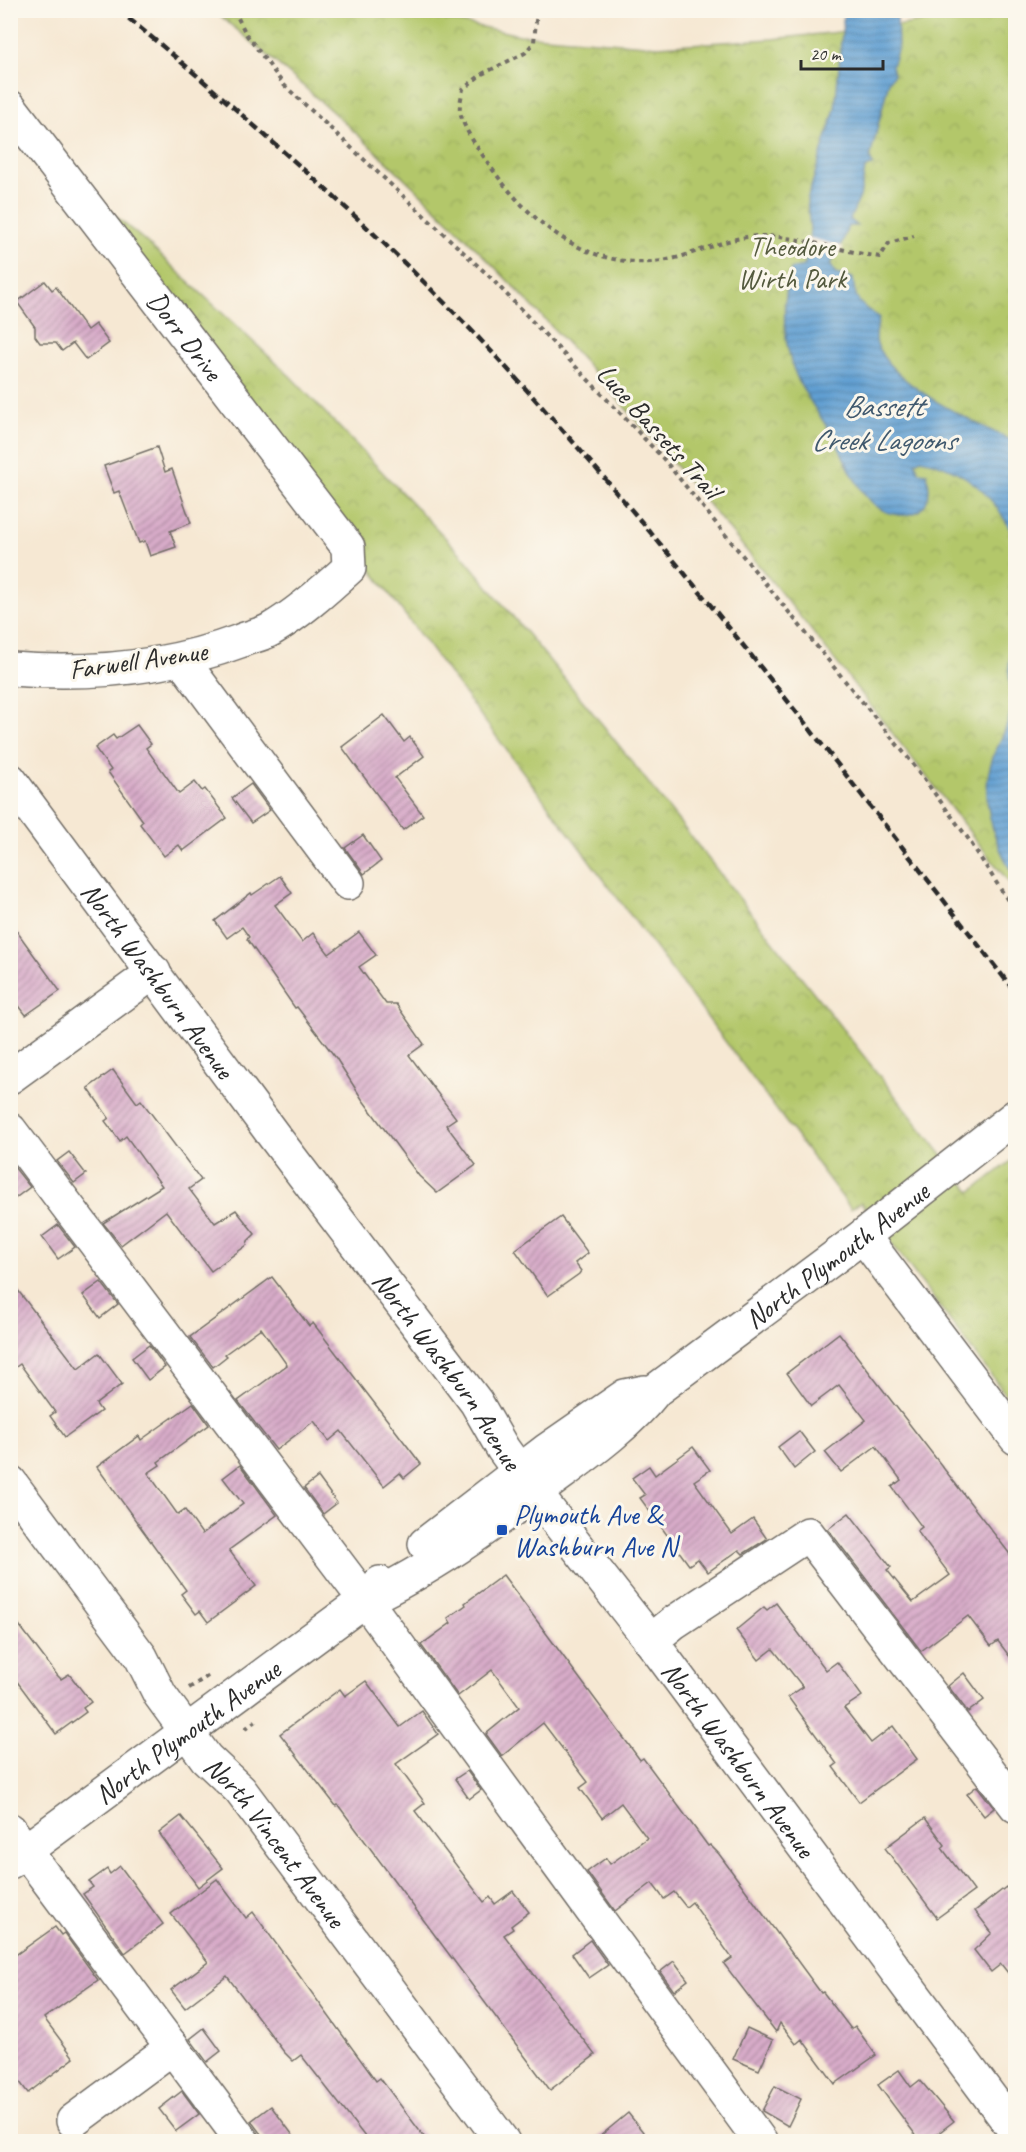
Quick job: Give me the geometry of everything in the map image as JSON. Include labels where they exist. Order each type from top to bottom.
[{"type":"street","name":"Dorr Drive","points":[[10,107],[348,547],[349,568]]},
{"type":"street","name":"Farwell Avenue","points":[[10,669],[50,672],[182,660],[269,630],[329,587],[349,568]]},
{"type":"street","points":[[182,660],[348,883]]},
{"type":"street","name":"North Washburn Avenue","points":[[10,780],[274,1136],[476,1402],[528,1482],[651,1641],[1016,2132]]},
{"type":"street","points":[[10,1077],[154,972]]},
{"type":"street","name":"North Plymouth Avenue","points":[[16,1848],[187,1732],[365,1600],[393,1569],[637,1414],[656,1390],[863,1236],[1016,1116]]},
{"type":"street","points":[[10,1130],[365,1600],[761,2142]]},
{"type":"street","points":[[863,1236],[1016,1438]]},
{"type":"street","name":"North Vincent Avenue","points":[[10,1482],[141,1657],[160,1695],[211,1765],[240,1790],[503,2142]]},
{"type":"street","points":[[651,1641],[673,1623],[808,1534],[1016,1806]]},
{"type":"street","points":[[16,1848],[173,2047],[243,2142]]},
{"type":"street","points":[[73,2121],[173,2047]]},
{"type":"path","name":"Luce Bassets Trail","points":[[234,10],[246,34],[284,85],[489,276],[661,456],[909,759],[967,837],[1016,913]]},
{"type":"path","points":[[537,10],[534,42],[525,53],[482,74],[463,89],[460,111],[474,142],[517,203],[551,232],[592,253],[622,261],[654,262],[760,236],[880,257],[890,243],[914,236]]},
{"type":"green space","name":"Theodore Wirth Park","points":[[214,11],[405,11],[520,35],[658,46],[772,39],[897,26],[978,11],[1015,11],[1015,890],[748,552],[579,356],[493,265],[403,177],[310,92]]},
{"type":"green space","points":[[90,195],[144,240],[290,376],[462,555],[602,724],[971,1192],[1015,1158],[1015,1407],[861,1202],[851,1209]]},
{"type":"water","name":"Bassett Creek Lagoons","points":[[844,11],[897,11],[898,48],[892,66],[894,74],[889,81],[870,158],[873,165],[865,169],[860,197],[850,219],[857,226],[848,226],[841,246],[830,264],[836,274],[853,278],[859,302],[879,317],[877,344],[885,360],[899,374],[937,402],[1015,442],[1015,539],[999,510],[978,487],[952,470],[921,459],[915,462],[919,472],[927,473],[929,489],[927,501],[922,508],[909,515],[900,515],[883,511],[876,506],[859,486],[833,436],[803,390],[793,369],[786,340],[786,297],[791,269],[804,266],[808,255],[810,229],[807,200],[835,109]]},
{"type":"water","points":[[1015,647],[1015,878],[1000,850],[990,819],[987,787],[994,755],[1010,716],[1009,669],[1011,654]]},
{"type":"pier","points":[[806,237],[844,247],[838,256],[805,248]]},
{"type":"building","points":[[45,281],[52,290],[56,287],[87,330],[95,324],[109,343],[86,360],[73,343],[62,351],[56,343],[40,343],[35,336],[35,327],[17,302]]},
{"type":"building","points":[[157,447],[165,472],[172,469],[191,523],[170,531],[176,547],[150,556],[145,541],[139,543],[119,491],[114,493],[104,466]]},
{"type":"building","points":[[384,715],[404,742],[410,737],[424,756],[395,778],[423,815],[403,830],[342,747]]},
{"type":"building","points":[[137,725],[151,744],[146,748],[179,794],[195,782],[202,791],[205,789],[227,818],[183,851],[179,845],[164,856],[140,824],[143,821],[108,772],[111,770],[95,748],[113,735],[116,739]]},
{"type":"building","points":[[251,784],[270,810],[251,823],[232,798]]},
{"type":"building","points":[[363,835],[381,861],[364,874],[345,848]]},
{"type":"building","points":[[280,876],[292,893],[275,905],[302,942],[313,933],[329,954],[359,932],[376,955],[359,967],[386,1004],[396,1004],[424,1044],[409,1055],[456,1118],[446,1125],[476,1165],[437,1193],[419,1176],[362,1099],[336,1058],[297,1007],[295,1008],[247,939],[249,937],[242,927],[227,938],[215,921],[251,893],[252,895]]},
{"type":"building","points":[[10,922],[60,991],[26,1015],[10,994]]},
{"type":"building","points":[[113,1070],[137,1103],[141,1100],[201,1180],[189,1189],[215,1223],[236,1210],[255,1234],[247,1245],[211,1271],[166,1211],[121,1245],[103,1223],[162,1186],[126,1136],[120,1141],[105,1121],[109,1118],[88,1088]]},
{"type":"building","points":[[69,1152],[86,1174],[74,1183],[57,1161]]},
{"type":"building","points":[[10,1162],[30,1187],[10,1202]]},
{"type":"building","points":[[561,1217],[588,1253],[575,1263],[581,1271],[579,1274],[548,1296],[515,1250]]},
{"type":"building","points":[[58,1225],[75,1247],[58,1259],[42,1237]]},
{"type":"building","points":[[272,1277],[309,1326],[313,1323],[421,1464],[404,1478],[400,1473],[384,1486],[341,1431],[329,1441],[314,1421],[276,1450],[238,1401],[287,1365],[261,1328],[225,1354],[227,1356],[213,1367],[190,1337]]},
{"type":"building","points":[[10,1280],[78,1369],[99,1353],[122,1384],[96,1404],[101,1411],[65,1437],[50,1416],[55,1412],[20,1364],[10,1371]]},
{"type":"building","points":[[101,1282],[118,1304],[100,1318],[83,1295]]},
{"type":"building","points":[[839,1333],[1016,1562],[1016,1665],[998,1641],[991,1646],[968,1616],[921,1651],[828,1529],[849,1513],[891,1567],[887,1570],[913,1602],[950,1575],[917,1531],[922,1527],[892,1487],[901,1480],[876,1446],[841,1472],[825,1452],[866,1420],[839,1385],[811,1406],[787,1373]]},
{"type":"building","points":[[149,1345],[165,1367],[148,1380],[132,1358]]},
{"type":"building","points":[[193,1403],[209,1425],[158,1462],[160,1465],[148,1473],[178,1515],[185,1510],[202,1534],[243,1504],[223,1478],[240,1465],[277,1515],[229,1550],[256,1586],[208,1622],[200,1611],[196,1614],[181,1594],[186,1590],[97,1467],[139,1436],[141,1440]]},
{"type":"building","points":[[799,1431],[815,1452],[794,1469],[778,1447]]},
{"type":"building","points":[[693,1447],[710,1470],[694,1481],[732,1534],[753,1519],[767,1539],[743,1554],[739,1550],[708,1572],[698,1559],[689,1565],[640,1498],[645,1495],[632,1478],[649,1466],[655,1475]]},
{"type":"building","points":[[318,1477],[337,1503],[323,1514],[304,1488]]},
{"type":"building","points":[[503,1575],[640,1760],[643,1758],[708,1846],[710,1845],[719,1854],[821,1993],[823,1992],[851,2029],[855,2026],[876,2055],[835,2084],[802,2039],[796,2044],[780,2023],[776,2032],[724,1964],[732,1958],[692,1902],[686,1907],[674,1892],[664,1899],[652,1883],[615,1911],[587,1872],[606,1858],[610,1864],[647,1838],[621,1803],[602,1818],[580,1788],[588,1782],[543,1723],[502,1756],[486,1734],[519,1707],[492,1670],[458,1696],[421,1645],[451,1623],[448,1618],[466,1605],[465,1603]]},
{"type":"building","points":[[776,1603],[826,1670],[837,1662],[862,1696],[844,1708],[871,1743],[893,1726],[917,1759],[859,1802],[833,1767],[837,1764],[788,1697],[803,1687],[773,1649],[759,1660],[736,1630],[764,1607],[767,1610]]},
{"type":"building","points":[[10,1613],[57,1675],[61,1679],[69,1674],[91,1702],[83,1708],[86,1712],[56,1734],[10,1672]]},
{"type":"building","points":[[964,1673],[984,1700],[968,1712],[948,1686]]},
{"type":"building","points":[[366,1681],[400,1727],[422,1711],[438,1734],[396,1764],[425,1803],[415,1811],[484,1902],[490,1897],[495,1904],[513,1891],[529,1912],[511,1926],[513,1929],[504,1935],[595,2055],[550,2090],[338,1805],[336,1806],[280,1734],[340,1689],[345,1696]]},
{"type":"building","points":[[467,1771],[481,1790],[469,1799],[455,1779]]},
{"type":"building","points":[[977,1786],[994,1808],[984,1816],[967,1794]]},
{"type":"building","points":[[181,1816],[223,1868],[198,1887],[159,1833]]},
{"type":"building","points":[[925,1818],[945,1845],[942,1848],[974,1891],[937,1918],[885,1848]]},
{"type":"building","points":[[120,1866],[163,1924],[125,1953],[83,1894],[93,1887],[89,1882],[107,1869],[110,1874]]},
{"type":"building","points":[[217,1879],[246,1918],[253,1912],[376,2081],[380,2078],[428,2142],[369,2142],[301,2055],[293,2061],[284,2052],[227,1976],[185,2008],[171,1990],[208,1962],[171,1914]]},
{"type":"building","points":[[1006,1887],[1016,1900],[1016,1983],[1001,1964],[991,1972],[974,1950],[992,1933],[975,1911]]},
{"type":"building","points":[[55,1927],[61,1935],[64,1933],[98,1980],[44,2018],[74,2058],[28,2093],[10,2069],[10,1959]]},
{"type":"building","points":[[590,1940],[608,1965],[589,1978],[572,1954]]},
{"type":"building","points":[[674,1961],[688,1980],[674,1991],[660,1972]]},
{"type":"building","points":[[204,2028],[221,2051],[207,2062],[190,2039]]},
{"type":"building","points":[[747,2028],[773,2040],[759,2070],[733,2059]]},
{"type":"building","points":[[899,2070],[911,2087],[920,2080],[954,2121],[927,2142],[921,2142],[878,2085]]},
{"type":"building","points":[[775,2086],[801,2099],[788,2126],[762,2111]]},
{"type":"building","points":[[182,2091],[199,2114],[176,2131],[159,2109]]},
{"type":"building","points":[[271,2106],[298,2142],[267,2142],[251,2121]]},
{"type":"building","points":[[628,2113],[651,2142],[593,2142]]},
{"type":"railway","points":[[118,10],[203,81],[398,256],[503,364],[571,439],[702,594],[1016,993]]},
{"type":"place","name":"Plymouth Ave & Washburn Ave N","points":[[502,1530]]}]
